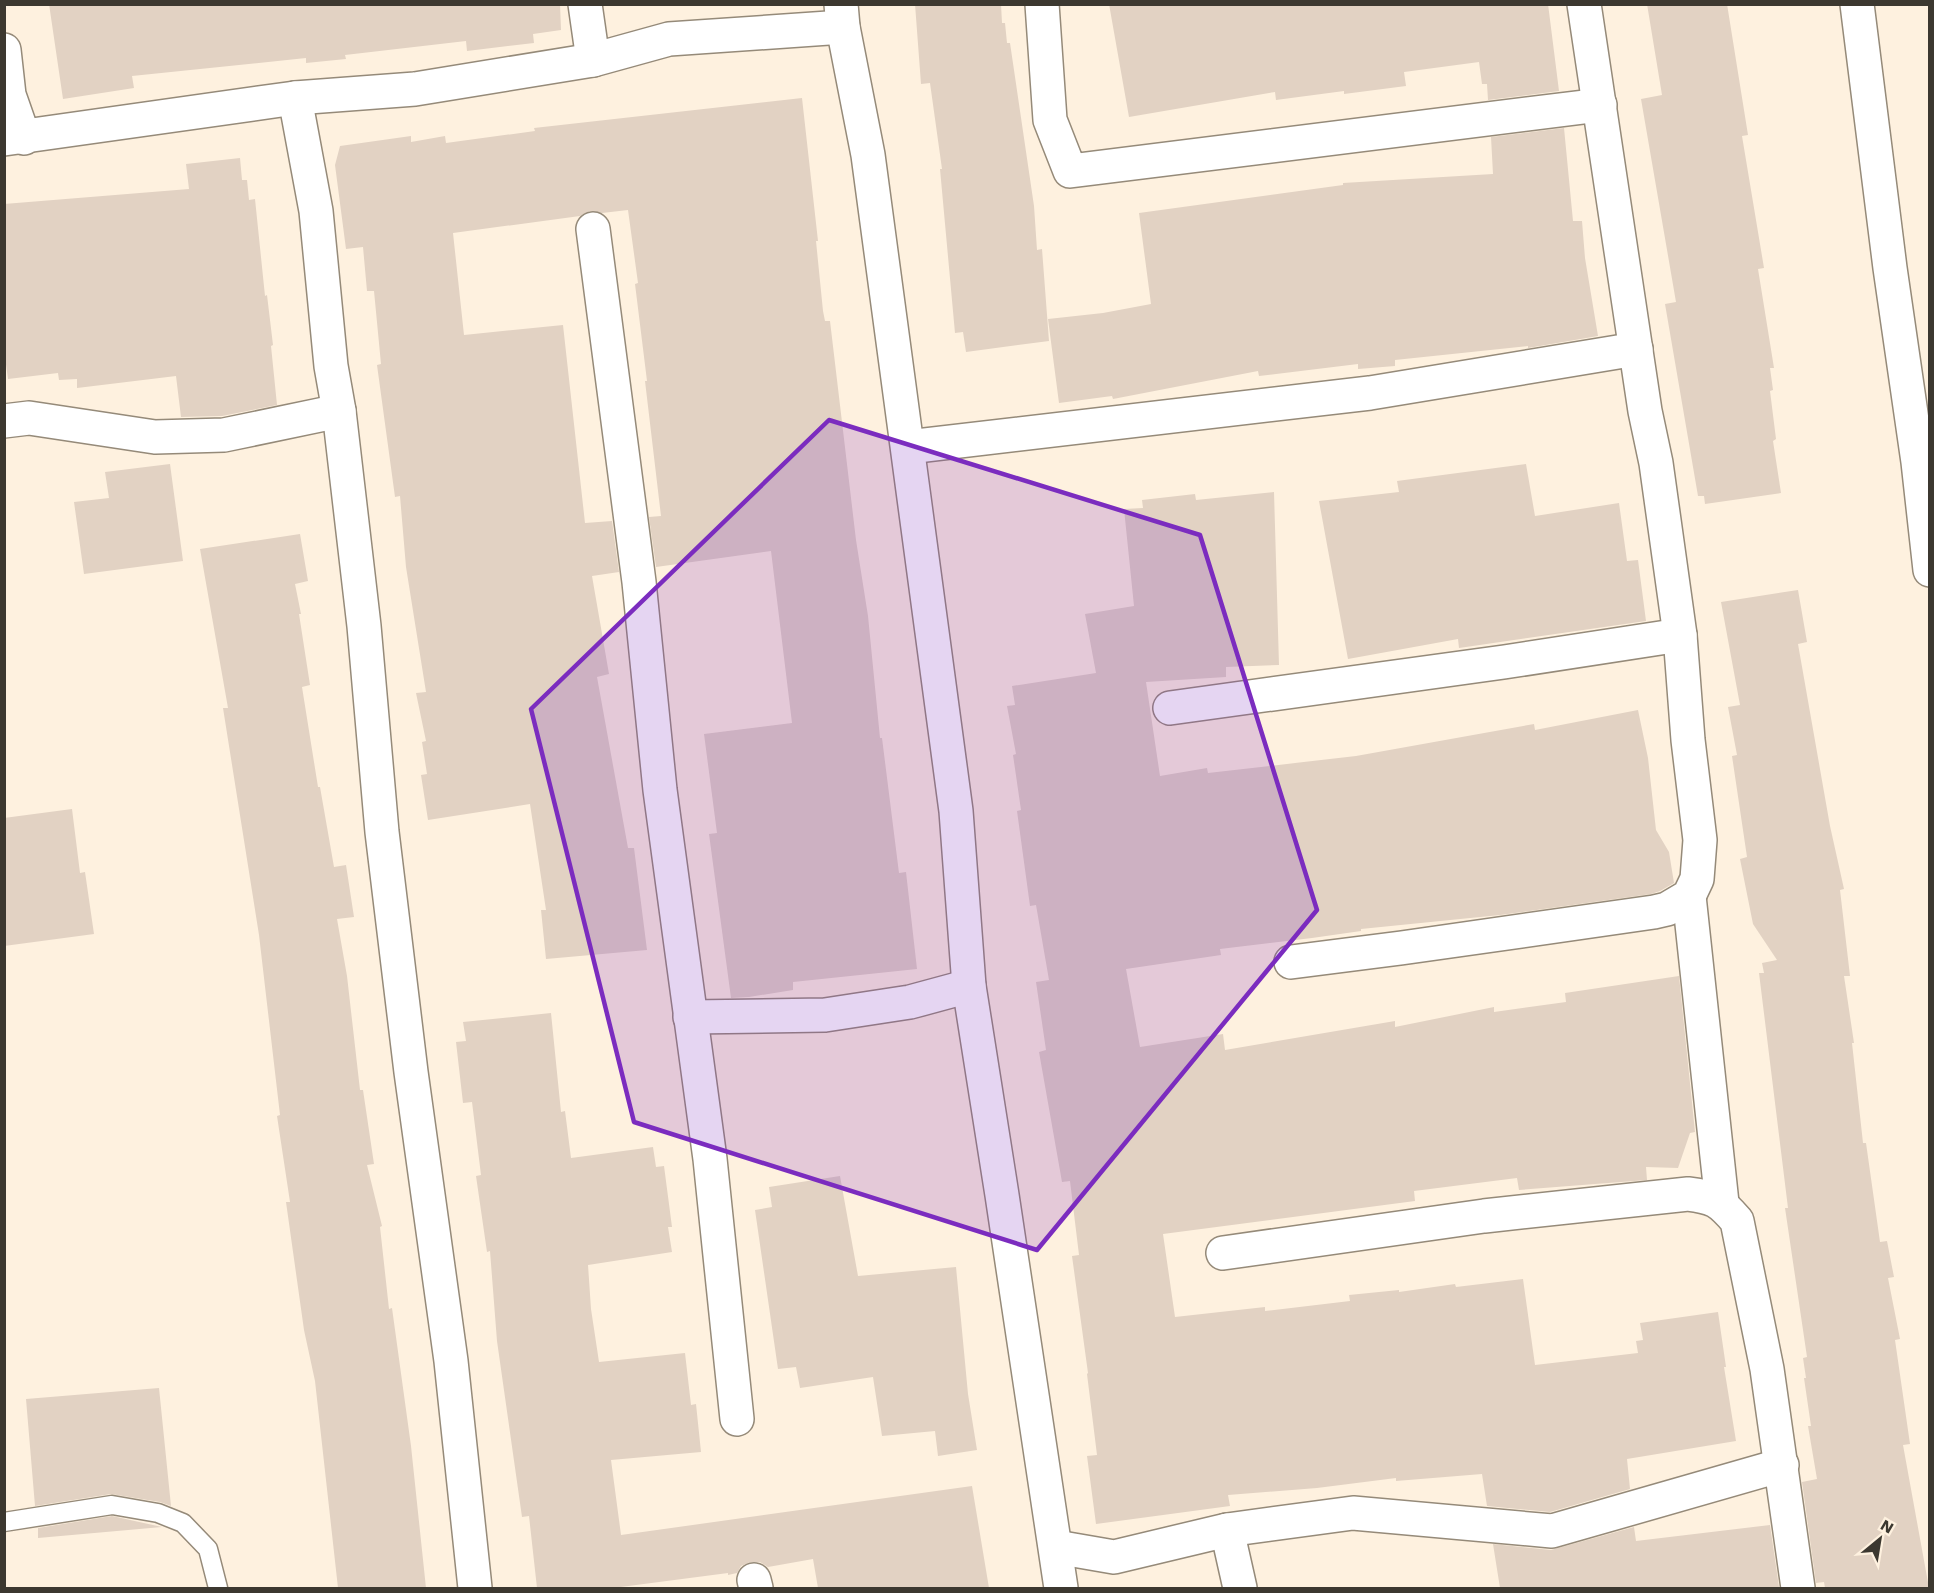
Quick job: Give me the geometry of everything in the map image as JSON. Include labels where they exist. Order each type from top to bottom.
[{"type":"street","points":[[585,4],[592,60]]},
{"type":"street","points":[[1042,4],[1050,120],[1070,171],[1600,105]]},
{"type":"street","points":[[1584,4],[1645,411],[1656,463],[1680,635],[1688,740],[1700,840],[1697,879],[1689,896],[1722,1203]]},
{"type":"street","points":[[1857,4],[1890,268],[1924,458],[1929,570]]},
{"type":"street","points":[[4,50],[14,139],[296,98],[416,89],[592,60],[669,39],[842,16],[868,155],[956,812],[969,986],[1061,1588]]},
{"type":"street","points":[[296,98],[316,211],[331,366],[339,411],[364,626],[382,832],[411,1072],[451,1361],[475,1588]]},
{"type":"street","points":[[593,229],[639,582],[660,790],[710,1159],[737,1419]]},
{"type":"street","points":[[908,447],[1370,393],[1636,349]]},
{"type":"street","points":[[4,421],[29,418],[155,437],[224,435],[339,411]]},
{"type":"street","points":[[1170,708],[1492,664],[1680,635]]},
{"type":"street","points":[[1291,962],[1654,912],[1667,909],[1689,896]]},
{"type":"street","points":[[690,1017],[825,1015],[910,1002],[969,986]]},
{"type":"street","points":[[1223,1253],[1484,1216],[1688,1194],[1707,1196],[1722,1203],[1737,1221],[1767,1369],[1798,1588]]},
{"type":"street","points":[[1056,1547],[1114,1557],[1227,1530],[1353,1514],[1552,1531],[1782,1465]]},
{"type":"street","points":[[1227,1530],[1240,1588]]},
{"type":"lane","points":[[4,1522],[112,1505],[158,1513],[183,1523],[208,1549],[218,1588]]},
{"type":"highlighted area","points":[[829,420],[1200,535],[1317,910],[1037,1250],[634,1122],[531,709]]},
{"type":"building","points":[[49,4],[560,4],[561,30],[533,34],[534,43],[467,51],[466,41],[345,55],[346,59],[306,63],[306,58],[132,76],[134,88],[63,99]]},
{"type":"building","points":[[915,4],[1001,4],[1002,23],[1005,23],[1007,43],[1010,43],[1034,206],[1037,250],[1042,249],[1049,341],[966,352],[963,332],[955,333],[940,169],[942,169],[930,83],[921,84]]},
{"type":"building","points":[[1109,4],[1548,4],[1559,91],[1488,100],[1487,84],[1482,84],[1479,62],[1404,72],[1406,86],[1276,100],[1275,92],[1129,117]]},
{"type":"building","points":[[1647,4],[1727,4],[1748,135],[1742,136],[1764,268],[1758,269],[1774,368],[1770,368],[1773,390],[1770,391],[1776,439],[1773,441],[1781,493],[1705,504],[1704,496],[1698,496],[1665,304],[1676,302],[1641,99],[1662,95]]},
{"type":"building","points":[[802,98],[818,241],[816,241],[823,311],[825,321],[830,321],[856,540],[868,616],[880,738],[882,738],[899,873],[906,872],[917,969],[793,982],[793,990],[731,998],[709,834],[717,833],[704,734],[792,723],[771,551],[656,567],[649,517],[661,516],[635,284],[638,283],[628,210],[602,213],[590,211],[580,216],[453,233],[464,335],[563,325],[585,523],[612,521],[619,572],[592,576],[609,674],[597,677],[628,848],[634,848],[647,950],[546,959],[541,910],[546,910],[530,804],[428,820],[421,775],[427,774],[422,742],[426,741],[416,693],[426,692],[406,567],[400,496],[395,497],[377,365],[381,364],[374,291],[367,291],[363,247],[346,249],[335,165],[340,146],[411,136],[411,142],[445,136],[446,143],[535,131],[534,128]]},
{"type":"building","points":[[1564,128],[1573,221],[1582,221],[1585,258],[1598,336],[1528,348],[1528,346],[1395,360],[1395,366],[1358,369],[1358,364],[1259,376],[1258,371],[1113,399],[1112,396],[1059,403],[1048,319],[1103,313],[1151,304],[1139,213],[1343,185],[1343,183],[1493,174],[1491,137]]},
{"type":"building","points":[[240,158],[242,180],[247,180],[249,200],[255,199],[265,296],[267,295],[273,345],[271,346],[277,405],[222,416],[181,417],[176,376],[77,388],[77,379],[59,380],[58,373],[8,379],[4,350],[4,204],[189,189],[186,164]]},
{"type":"building","points":[[170,464],[183,561],[84,574],[74,502],[109,498],[105,472]]},
{"type":"building","points":[[1526,464],[1535,516],[1619,503],[1627,561],[1638,560],[1646,621],[1459,648],[1458,639],[1348,659],[1319,501],[1399,492],[1397,481]]},
{"type":"building","points":[[1274,492],[1279,665],[1226,667],[1226,677],[1146,682],[1160,776],[1207,768],[1208,773],[1356,756],[1534,724],[1535,730],[1638,710],[1648,758],[1656,830],[1669,852],[1674,883],[1651,894],[1500,915],[1361,929],[1361,931],[1312,938],[1220,949],[1221,955],[1126,969],[1140,1047],[1223,1034],[1225,1050],[1395,1021],[1395,1027],[1494,1007],[1494,1012],[1566,1002],[1565,993],[1679,976],[1695,1132],[1690,1133],[1678,1168],[1646,1167],[1647,1180],[1519,1190],[1517,1178],[1414,1191],[1415,1201],[1163,1234],[1175,1317],[1265,1307],[1265,1311],[1350,1301],[1349,1295],[1399,1290],[1399,1292],[1455,1284],[1456,1287],[1523,1279],[1535,1365],[1638,1353],[1636,1341],[1643,1340],[1640,1323],[1718,1312],[1736,1441],[1627,1459],[1630,1489],[1550,1512],[1487,1506],[1482,1474],[1396,1481],[1396,1478],[1317,1488],[1228,1495],[1230,1506],[1096,1524],[1087,1456],[1097,1455],[1072,1256],[1079,1255],[1070,1181],[1062,1182],[1039,1052],[1046,1050],[1036,982],[1049,980],[1036,905],[1030,906],[1017,811],[1021,810],[1013,755],[1016,754],[1007,706],[1015,705],[1012,686],[1096,673],[1085,614],[1134,606],[1124,509],[1143,508],[1142,500],[1195,494],[1196,500]]},
{"type":"building","points":[[300,534],[308,581],[295,584],[310,685],[302,687],[334,867],[346,865],[354,917],[337,919],[347,976],[360,1090],[363,1090],[374,1164],[367,1165],[382,1226],[380,1227],[389,1309],[392,1308],[411,1446],[426,1588],[338,1588],[315,1381],[304,1330],[286,1202],[290,1202],[277,1116],[280,1115],[259,935],[223,708],[228,708],[200,549]]},
{"type":"building","points":[[1798,590],[1807,642],[1798,644],[1830,826],[1844,889],[1840,890],[1850,976],[1844,976],[1854,1043],[1852,1043],[1863,1143],[1866,1143],[1880,1242],[1887,1241],[1894,1277],[1888,1278],[1900,1339],[1895,1340],[1910,1444],[1903,1445],[1929,1588],[1825,1588],[1824,1582],[1816,1583],[1802,1482],[1817,1479],[1808,1426],[1811,1426],[1804,1378],[1806,1378],[1803,1358],[1807,1357],[1785,1208],[1788,1208],[1759,973],[1764,973],[1762,963],[1777,960],[1753,924],[1740,859],[1747,857],[1732,756],[1737,755],[1728,707],[1740,705],[1721,602]]},
{"type":"building","points":[[72,809],[80,873],[85,872],[94,934],[4,946],[4,818]]},
{"type":"building","points":[[551,1013],[561,1112],[565,1111],[571,1158],[653,1147],[656,1167],[664,1166],[672,1227],[668,1227],[672,1252],[588,1265],[591,1309],[599,1362],[685,1353],[691,1405],[696,1404],[701,1452],[611,1460],[621,1535],[972,1486],[989,1588],[818,1588],[813,1559],[768,1567],[760,1562],[750,1562],[741,1566],[737,1573],[728,1575],[728,1573],[613,1588],[537,1588],[529,1516],[522,1517],[497,1341],[490,1251],[487,1252],[476,1176],[481,1175],[472,1102],[463,1103],[456,1042],[466,1041],[463,1022]]},
{"type":"building","points":[[840,1176],[858,1276],[956,1267],[968,1394],[977,1450],[938,1456],[935,1431],[882,1436],[873,1377],[800,1388],[796,1367],[778,1369],[755,1210],[772,1207],[769,1187]]},
{"type":"building","points":[[159,1388],[171,1506],[111,1494],[35,1506],[26,1399]]},
{"type":"building","points":[[112,1516],[162,1527],[38,1538],[38,1528]]},
{"type":"building","points":[[1770,1525],[1779,1587],[1500,1588],[1493,1544],[1551,1550],[1634,1527],[1636,1541]]}]
